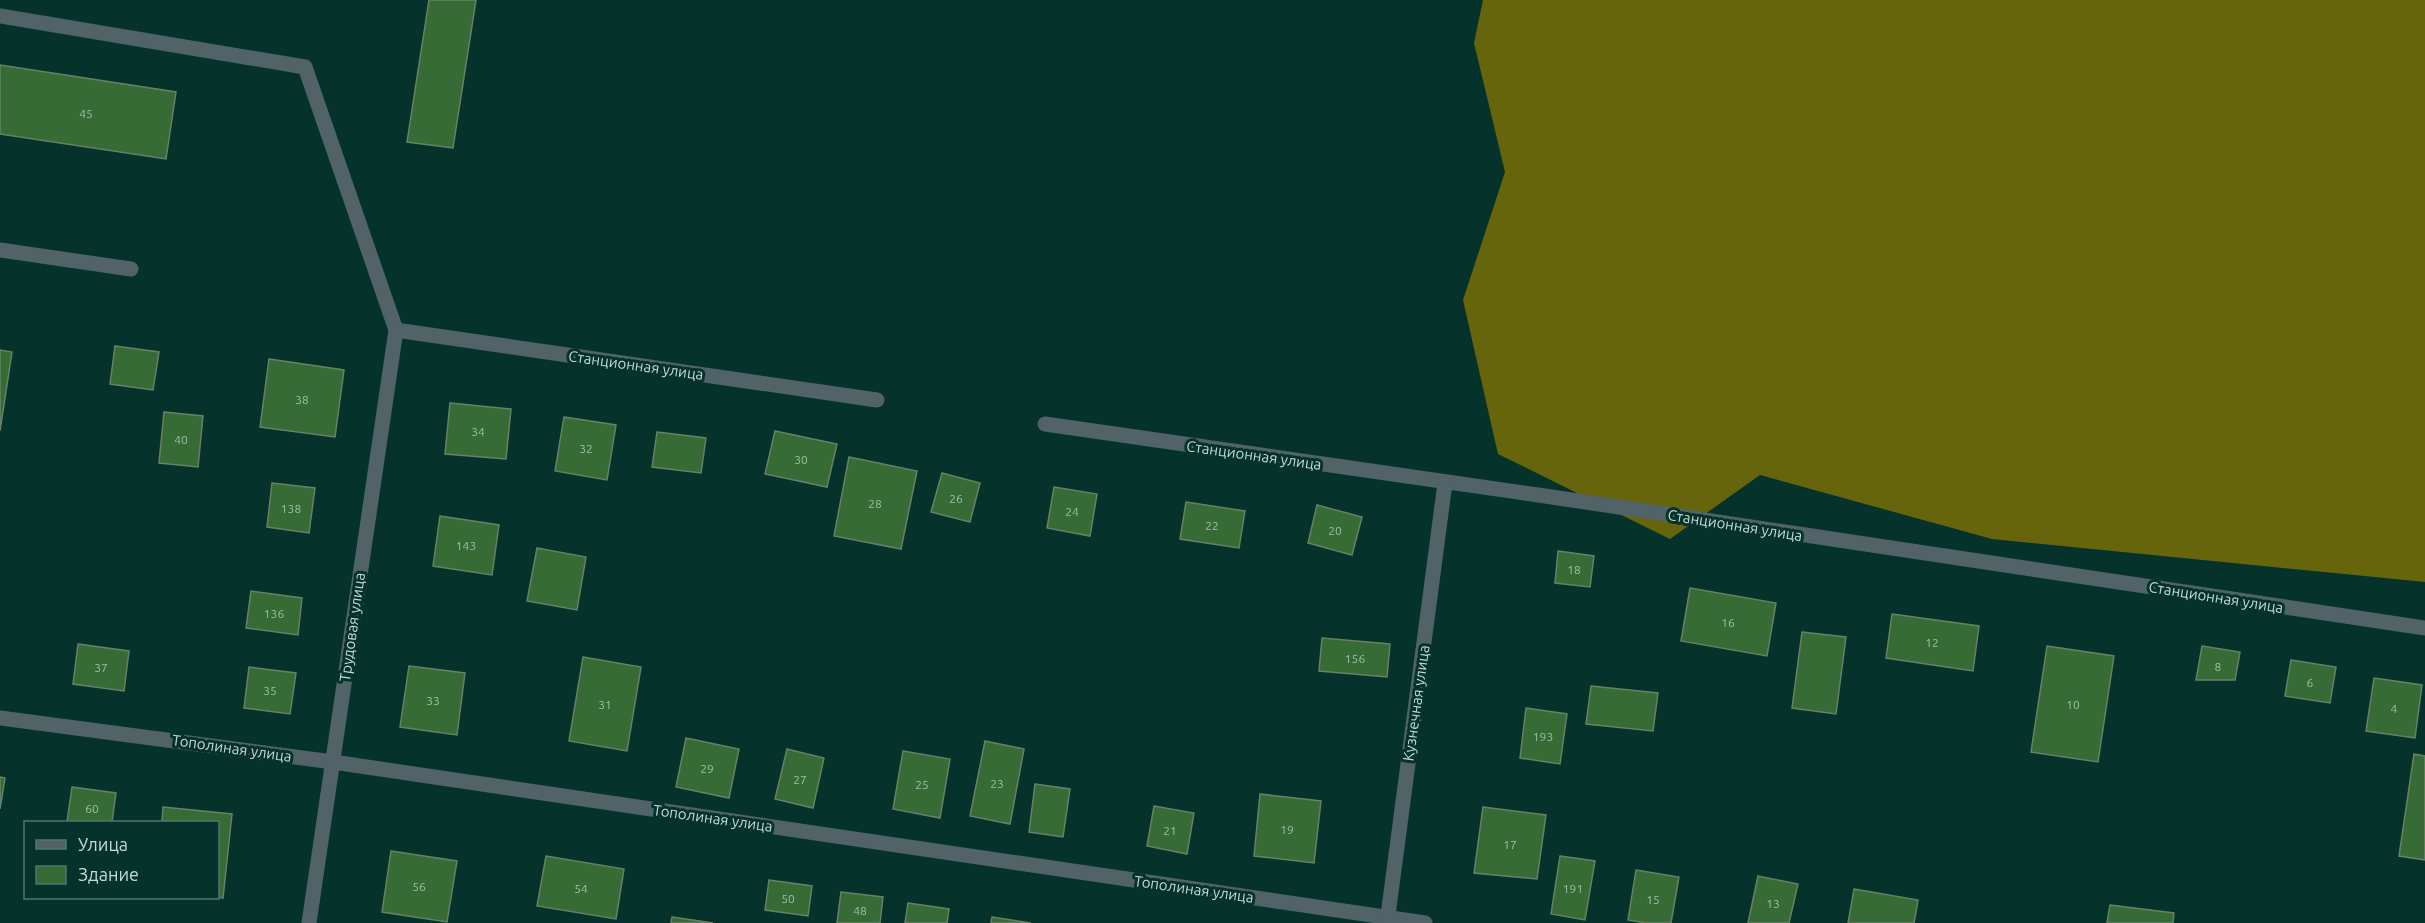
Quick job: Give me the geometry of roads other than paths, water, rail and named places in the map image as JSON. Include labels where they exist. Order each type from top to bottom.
[{"type":"street","points":[[0,16],[305,67],[396,330]]},
{"type":"street","points":[[0,250],[131,269]]},
{"type":"street","name":"Станционная улица","points":[[396,330],[877,399]]},
{"type":"street","name":"Трудовая улица","points":[[309,923],[396,330]]},
{"type":"street","name":"Станционная улица","points":[[1045,424],[2425,628]]},
{"type":"street","name":"Кузнечная улица","points":[[1387,920],[1445,483]]},
{"type":"street","name":"Тополиная улица","points":[[0,718],[333,762],[1387,920],[1425,923]]}]
